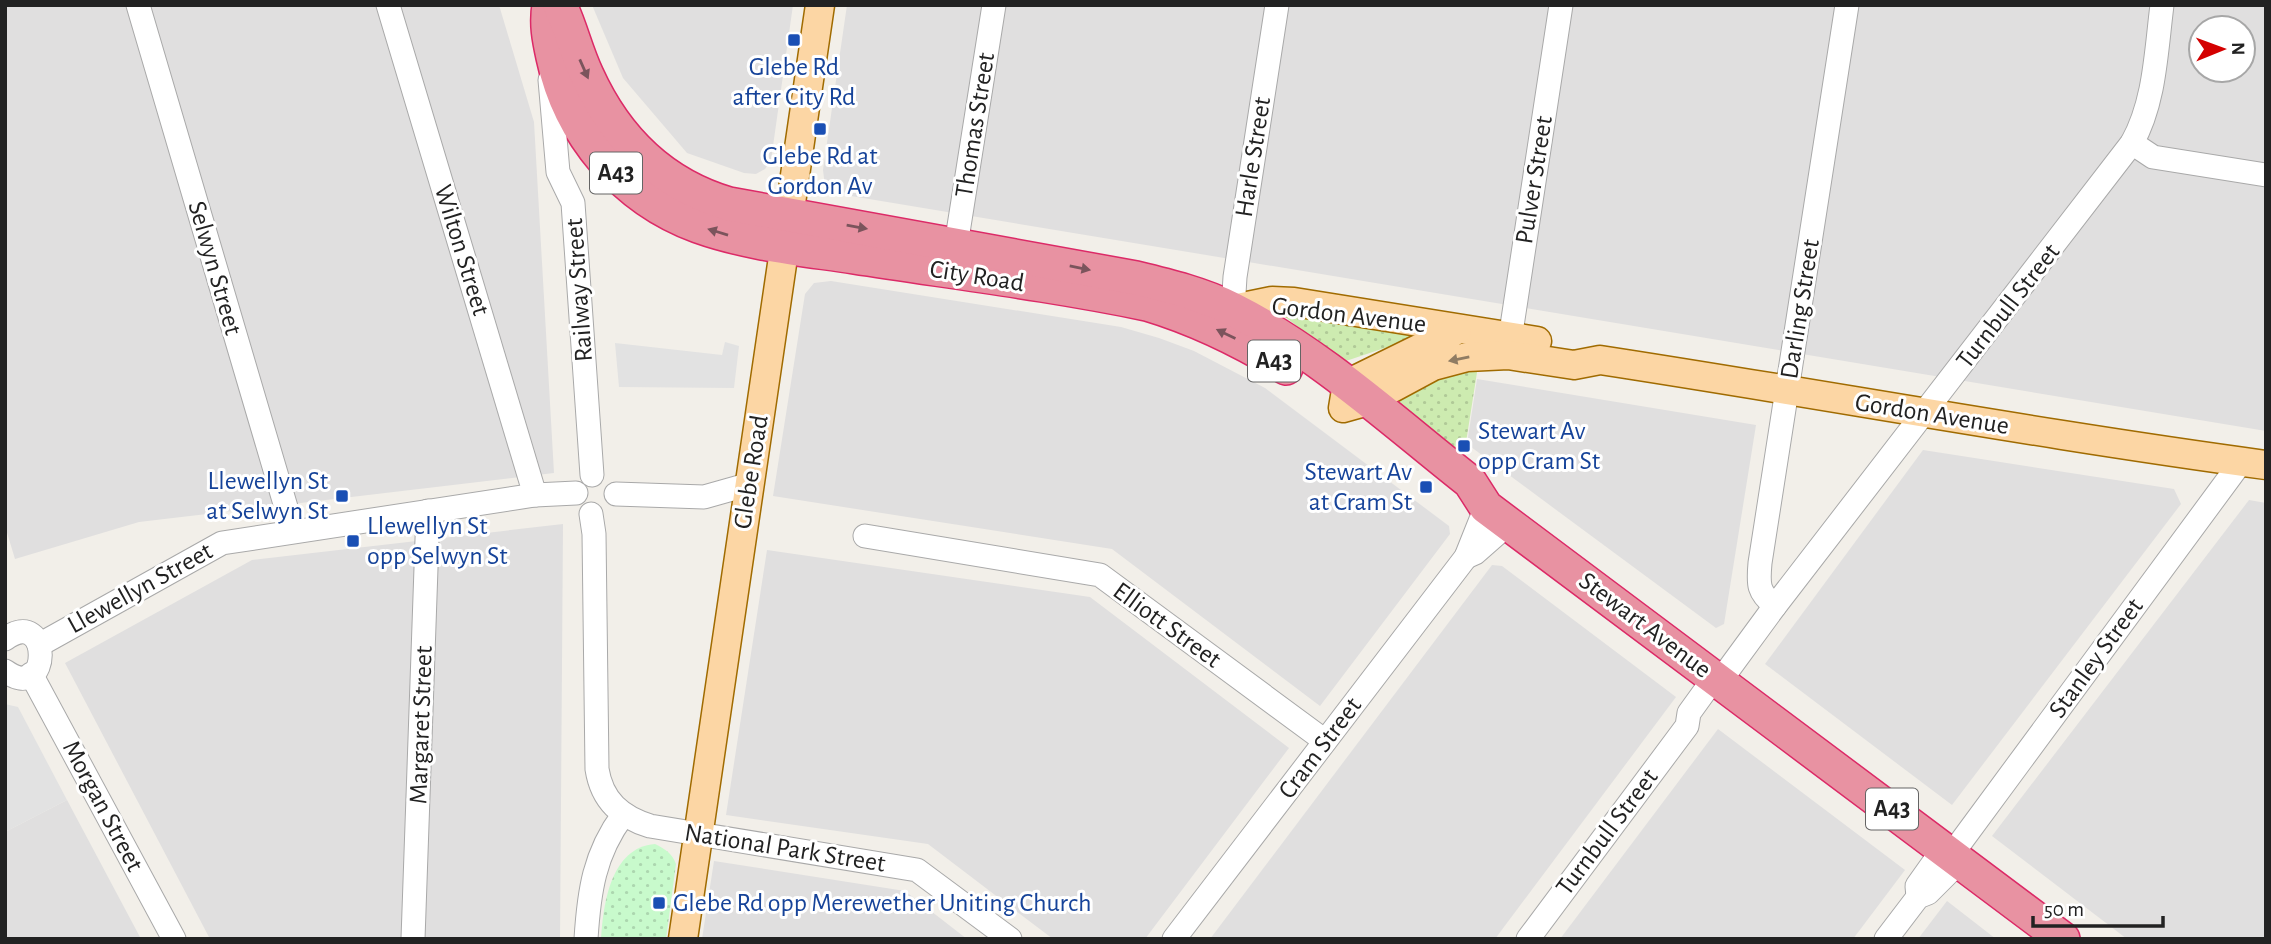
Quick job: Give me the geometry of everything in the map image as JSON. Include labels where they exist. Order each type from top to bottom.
[{"type":"highway","name":"City Road","points":[[551,12],[603,105],[638,152],[677,183],[787,230],[1147,304],[1178,313],[1233,337],[1286,368],[1352,398]]},
{"type":"highway","name":"Gordon Avenue","points":[[787,230],[956,245],[1136,278],[1192,292],[1233,309]]},
{"type":"highway","name":"Stewart Avenue","points":[[1233,309],[1301,350],[1352,398],[1470,482],[1497,515],[2063,939]]},
{"type":"main road","name":"Glebe Road","points":[[683,939],[820,5]]},
{"type":"main road","name":"Gordon Avenue","points":[[1233,309],[1272,301],[1294,302],[1457,330],[1574,365],[1600,360],[1788,389],[1924,414],[2253,463]]},
{"type":"main road","name":"Gordon Avenue","points":[[1352,398],[1457,330]]},
{"type":"main road","name":"Gordon Avenue","points":[[1352,398],[1433,366],[1509,346]]},
{"type":"street","name":"Selwyn Street","points":[[138,5],[293,531]]},
{"type":"street","name":"Wilton Street","points":[[388,5],[535,495]]},
{"type":"street","name":"Thomas Street","points":[[956,245],[994,5]]},
{"type":"street","name":"Harle Street","points":[[1233,309],[1235,277],[1277,5]]},
{"type":"street","name":"Pulver Street","points":[[1509,346],[1561,5]]},
{"type":"street","name":"Darling Street","points":[[1775,606],[1762,596],[1759,573],[1847,5]]},
{"type":"street","name":"Turnbull Street","points":[[1528,939],[1686,726],[1689,713],[1722,682],[1775,606],[2132,143],[2142,126],[2149,103],[2162,5]]},
{"type":"street","name":"Railway Street","points":[[551,12],[558,172],[573,203],[592,475]]},
{"type":"street","points":[[2132,143],[2153,157],[2266,175]]},
{"type":"street","name":"Stanley Street","points":[[1886,939],[1918,897],[1928,893],[1952,854],[2253,463]]},
{"type":"street","points":[[592,475],[601,475],[610,480],[616,494],[615,503],[602,514],[591,514],[579,506],[576,493],[581,480],[592,475]]},
{"type":"street","points":[[616,494],[704,497],[750,484]]},
{"type":"street","name":"Llewellyn Street","points":[[39,645],[222,542],[535,495],[576,493]]},
{"type":"street","name":"Margaret Street","points":[[413,939],[428,511]]},
{"type":"street","points":[[586,939],[595,870],[605,841],[623,815],[602,789],[597,769],[594,534],[591,514]]},
{"type":"street","name":"Cram Street","points":[[1174,939],[1497,515]]},
{"type":"street","name":"Elliott Street","points":[[865,536],[1100,575],[1325,741]]},
{"type":"street","points":[[5,671],[18,677],[31,674],[41,661],[42,650],[27,634],[7,631]]},
{"type":"street","name":"Morgan Street","points":[[31,674],[174,939]]},
{"type":"street","name":"National Park Street","points":[[623,815],[650,826],[917,870],[1010,939]]},
{"type":"shaded area","points":[[5,5],[499,5],[534,122],[554,473],[139,522],[15,559],[5,526]]},
{"type":"shaded area","points":[[592,5],[793,5],[771,160],[765,169],[756,174],[744,173],[687,153],[623,78]]},
{"type":"shaded area","points":[[847,5],[2266,5],[2266,431],[839,194],[825,186],[823,170]]},
{"type":"shaded area","points":[[831,281],[1121,327],[1194,351],[1265,388],[1449,526],[1450,534],[1320,706],[1112,549],[773,496],[805,294],[814,283]]},
{"type":"shaded area","points":[[725,342],[739,346],[734,388],[619,387],[615,343],[722,355]]},
{"type":"shaded area","points":[[1477,379],[1756,425],[1724,624],[1716,628],[1467,444]]},
{"type":"shaded area","points":[[1923,450],[2174,489],[2181,504],[1952,805],[1765,664]]},
{"type":"shaded area","points":[[2249,500],[2266,503],[2266,939],[2127,939],[1992,836]]},
{"type":"shaded area","points":[[563,524],[560,939],[210,939],[65,663],[252,560]]},
{"type":"shaded area","points":[[767,550],[1090,597],[1289,748],[1145,939],[1053,939],[928,844],[726,815]]},
{"type":"shaded area","points":[[1492,565],[1502,566],[1676,697],[1495,939],[1210,939]]},
{"type":"shaded area","points":[[5,704],[18,707],[67,800],[5,832]]},
{"type":"shaded area","points":[[1718,729],[1905,870],[1853,939],[1560,939]]},
{"type":"shaded area","points":[[67,800],[141,939],[5,939],[5,832]]},
{"type":"shaded area","points":[[714,861],[905,891],[967,939],[702,939]]},
{"type":"shaded area","points":[[1947,901],[1996,939],[1918,939]]},
{"type":"green space","points":[[1275,309],[1420,336],[1346,361],[1334,355]]},
{"type":"green space","points":[[1478,366],[1464,455],[1412,417],[1401,404],[1399,393],[1401,387]]},
{"type":"green space","points":[[655,844],[668,852],[676,864],[666,939],[601,939],[607,894],[619,866],[628,855]]},
{"type":"place","name":"Glebe Rd after City Rd","points":[[794,40]]},
{"type":"place","name":"Glebe Rd at Gordon Av","points":[[820,129]]},
{"type":"place","name":"Stewart Av opp Cram St","points":[[1464,446]]},
{"type":"place","name":"Stewart Av at Cram St","points":[[1426,487]]},
{"type":"place","name":"Llewellyn St at Selwyn St","points":[[342,496]]},
{"type":"place","name":"Llewellyn St opp Selwyn St","points":[[353,541]]},
{"type":"place","name":"Glebe Rd opp Merewether Uniting Church","points":[[659,903]]}]
